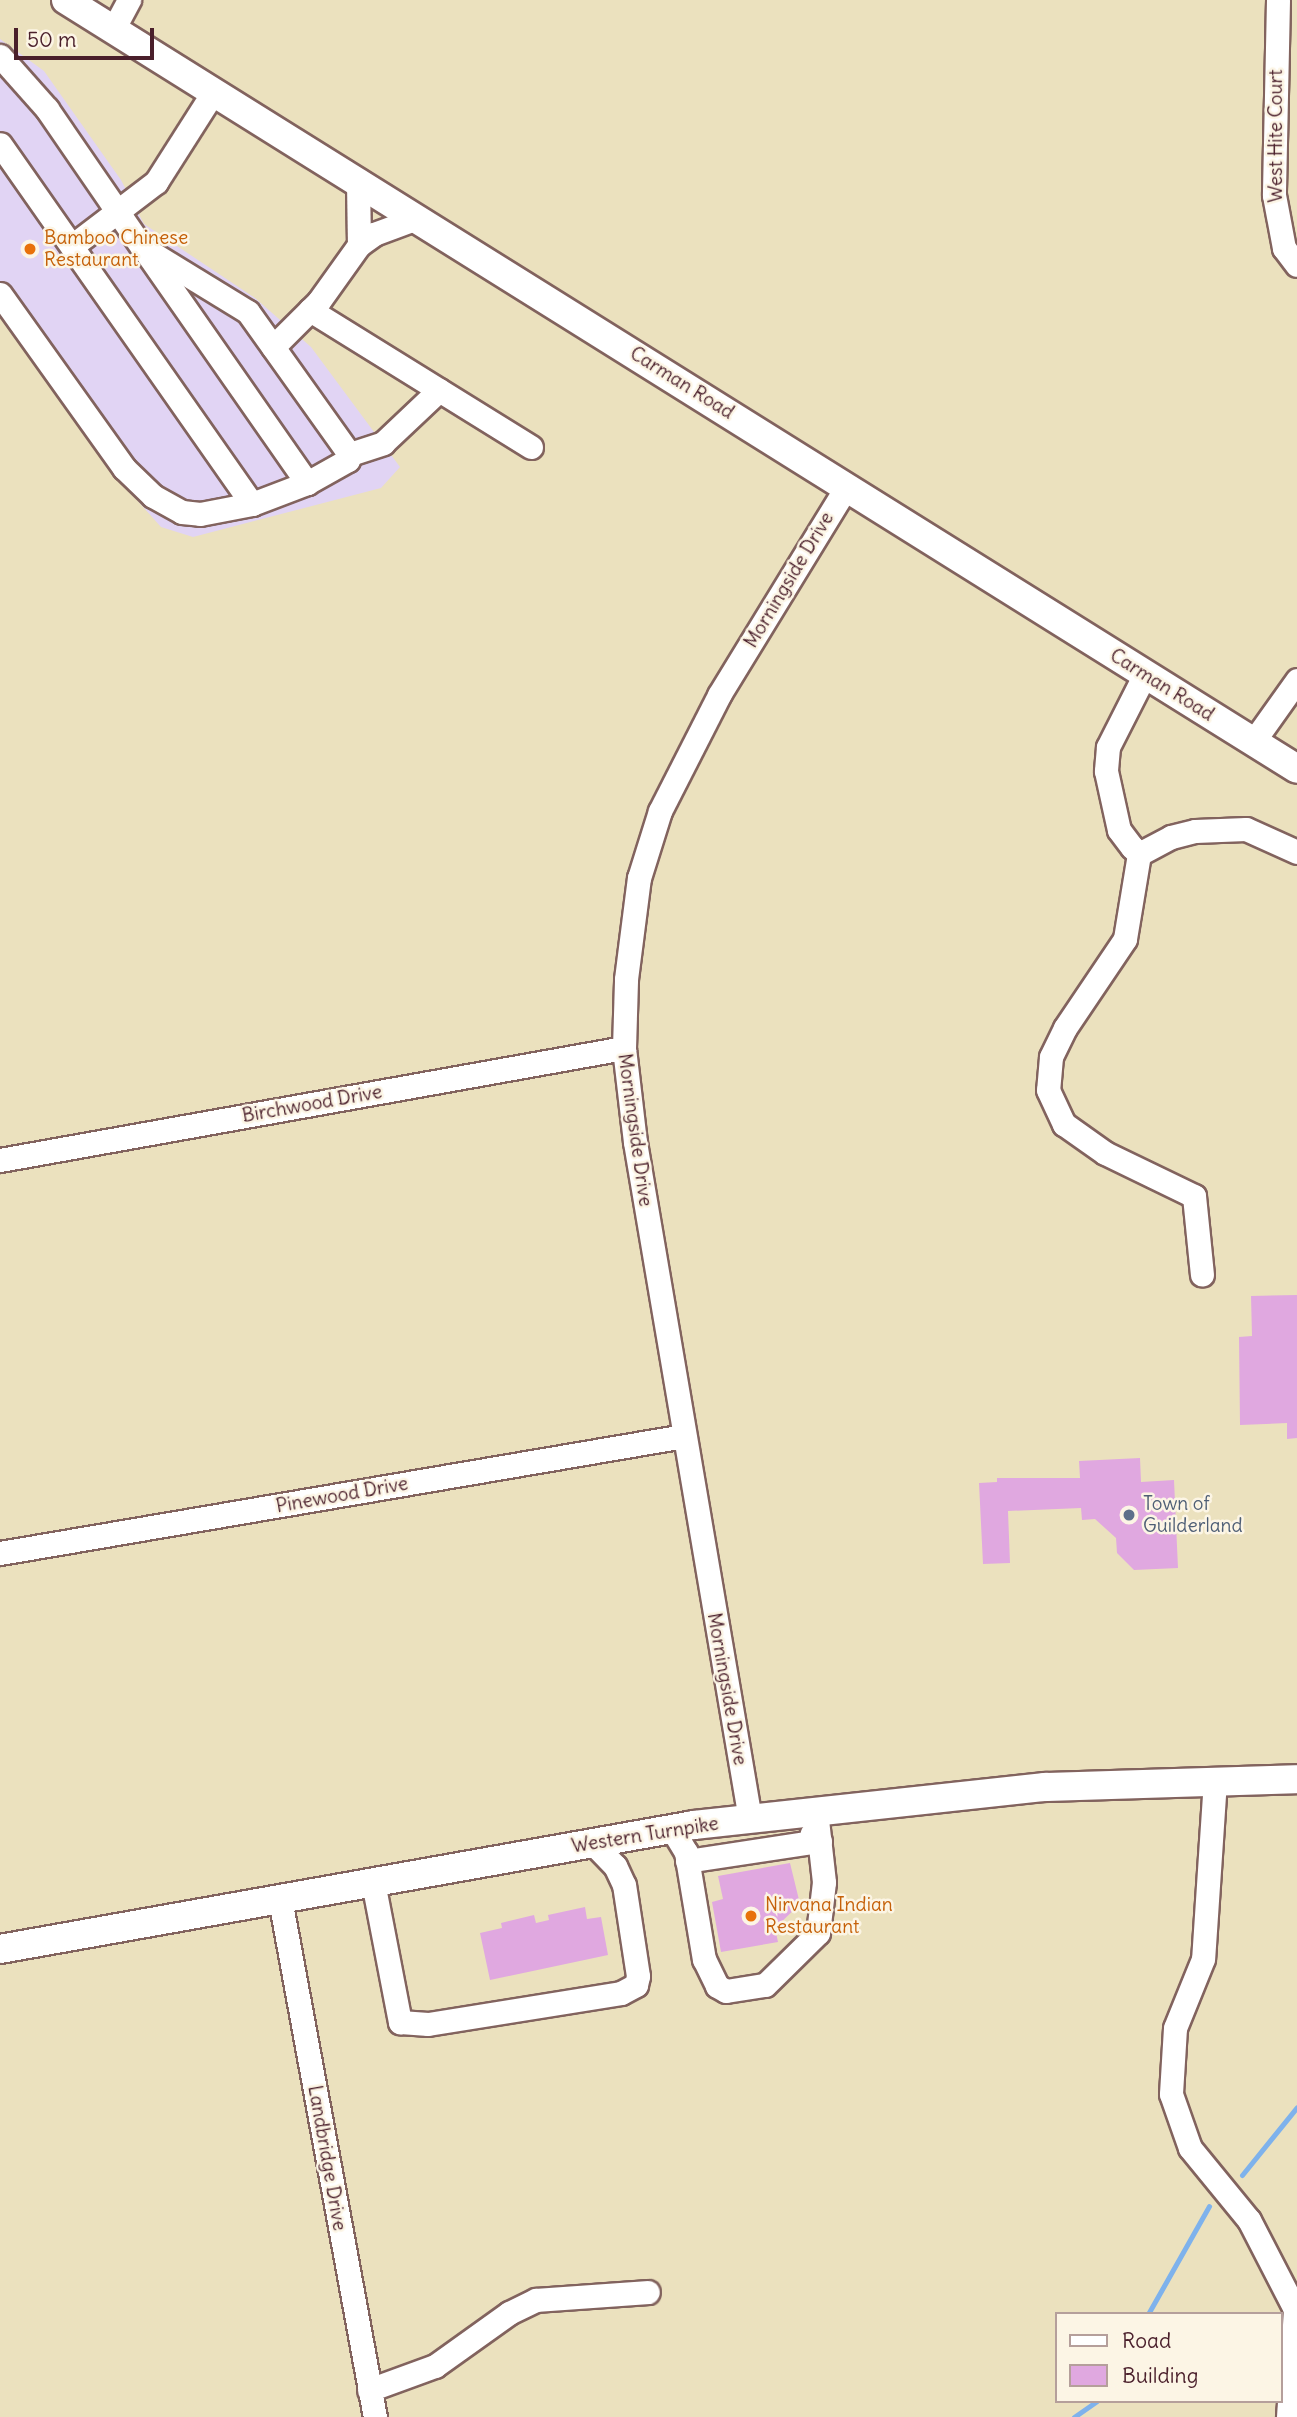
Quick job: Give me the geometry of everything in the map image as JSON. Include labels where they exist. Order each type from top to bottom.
[{"type":"main road","name":"Carman Road","points":[[65,0],[358,180],[1297,769]]},
{"type":"main road","name":"Western Turnpike","points":[[0,1949],[672,1829],[750,1819],[816,1829],[1045,1787],[1297,1779]]},
{"type":"street","points":[[114,28],[129,0]]},
{"type":"street","name":"West Hite Court","points":[[1278,0],[1274,195],[1284,248],[1297,265]]},
{"type":"street","points":[[0,56],[47,109],[117,214],[307,483]]},
{"type":"street","points":[[72,246],[156,182],[214,91]]},
{"type":"street","points":[[0,144],[253,504]]},
{"type":"street","points":[[358,180],[359,245]]},
{"type":"street","points":[[273,347],[310,310],[359,245],[374,234],[417,218]]},
{"type":"street","points":[[142,247],[240,305],[273,347],[348,455]]},
{"type":"street","points":[[0,294],[124,468],[153,496],[182,512],[200,514],[253,504],[342,467],[348,455],[383,443],[439,390]]},
{"type":"street","points":[[310,310],[531,447]]},
{"type":"street","name":"Morningside Drive","points":[[750,1819],[684,1436],[624,1048],[629,945],[639,878],[660,811],[719,695],[847,486]]},
{"type":"street","points":[[1145,674],[1108,747],[1106,771],[1119,830],[1139,854],[1125,939],[1065,1028],[1051,1057],[1048,1090],[1063,1124],[1105,1153],[1194,1196],[1202,1275]]},
{"type":"street","points":[[1253,742],[1297,680]]},
{"type":"street","points":[[1139,854],[1195,831],[1246,829],[1297,852]]},
{"type":"street","name":"Birchwood Drive","points":[[0,1160],[624,1048]]},
{"type":"street","name":"Pinewood Drive","points":[[0,1553],[684,1436]]},
{"type":"street","points":[[1215,1780],[1203,1959],[1175,2028],[1171,2094],[1191,2148],[1249,2220],[1295,2309],[1288,2417]]},
{"type":"street","points":[[672,1829],[687,1861],[704,1959],[717,1986],[726,1991],[765,1985],[818,1933],[824,1882],[816,1829],[687,1861]]},
{"type":"street","points":[[373,1882],[400,2022],[428,2024],[621,1993],[636,1985],[638,1976],[624,1885],[615,1867],[593,1843]]},
{"type":"street","name":"Landbridge Drive","points":[[280,1899],[374,2417]]},
{"type":"street","points":[[369,2390],[435,2366],[509,2313],[536,2300],[648,2292]]},
{"type":"shaded area","points":[[0,39],[44,71],[121,180],[144,224],[255,298],[311,347],[400,467],[381,488],[193,537],[161,527],[119,480],[0,312]]},
{"type":"building","points":[[1297,1295],[1297,1438],[1287,1439],[1287,1423],[1240,1425],[1239,1337],[1252,1336],[1251,1296]]},
{"type":"building","name":"Town of Guilderland","points":[[1140,1458],[1141,1482],[1174,1480],[1178,1568],[1134,1570],[1117,1553],[1116,1538],[1095,1519],[1082,1520],[1081,1508],[1008,1511],[1010,1563],[983,1564],[979,1483],[997,1482],[997,1478],[1080,1478],[1079,1461]]},
{"type":"building","name":"Nirvana Indian Restaurant","points":[[790,1863],[800,1904],[775,1928],[778,1942],[721,1952],[712,1902],[723,1899],[718,1876]]},
{"type":"building","points":[[585,1907],[587,1919],[601,1917],[608,1955],[490,1980],[480,1933],[502,1928],[501,1923],[534,1915],[536,1923],[549,1920],[548,1915]]},
{"type":"waterway","points":[[1242,2175],[1297,2107]]},
{"type":"waterway","points":[[1149,2312],[1209,2206]]},
{"type":"waterway","points":[[1074,2417],[1094,2403]]},
{"type":"place","name":"Bamboo Chinese Restaurant","points":[[30,249]]},
{"type":"place","name":"Town of Guilderland","points":[[1129,1515]]},
{"type":"place","name":"Nirvana Indian Restaurant","points":[[751,1916]]}]
